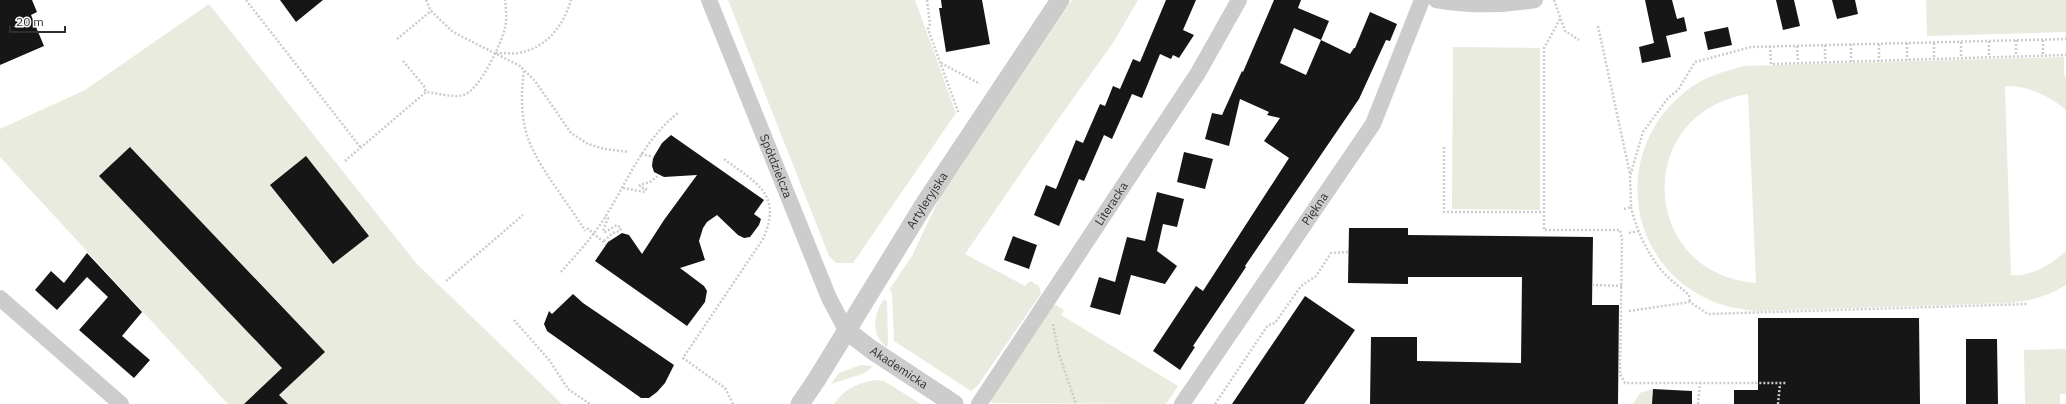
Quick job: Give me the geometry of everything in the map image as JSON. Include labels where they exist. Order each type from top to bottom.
[{"type":"street","name":"Spółdzielcza","points":[[709,0],[826,292],[846,330]]},
{"type":"street","name":"Artyleryjska","points":[[800,404],[817,379],[925,203],[1060,0]]},
{"type":"street","name":"Literacka","points":[[979,404],[1198,73],[1239,0]]},
{"type":"street","name":"Piękna","points":[[1182,404],[1373,124],[1422,0]]},
{"type":"street","points":[[1436,0],[1458,4],[1485,5],[1511,4],[1535,0]]},
{"type":"street","points":[[0,298],[120,404]]},
{"type":"street","name":"Akademicka","points":[[846,330],[877,354],[954,404]]},
{"type":"path","points":[[246,0],[361,148]]},
{"type":"path","points":[[426,0],[431,11],[453,32],[495,53],[524,71],[535,82],[571,133],[588,144],[605,150],[628,152]]},
{"type":"path","points":[[345,161],[426,92],[464,95],[471,91],[479,82],[495,53],[505,28],[505,0]]},
{"type":"path","points":[[495,53],[517,53],[544,42],[557,31],[566,16],[570,0]]},
{"type":"path","points":[[926,0],[930,24],[928,29],[959,114]]},
{"type":"path","points":[[1554,0],[1565,31],[1578,40]]},
{"type":"path","points":[[397,39],[431,11]]},
{"type":"path","points":[[1560,19],[1544,48],[1544,230],[1620,230],[1622,240],[1620,374],[1625,383],[1786,383]]},
{"type":"path","points":[[1598,26],[1630,176],[1631,207],[1639,231],[1662,271],[1690,295],[1690,302]]},
{"type":"path","points":[[1630,176],[1644,132],[1668,98],[1678,90],[1695,62],[1751,47],[2066,39]]},
{"type":"path","points":[[2016,40],[2016,56]]},
{"type":"path","points":[[2043,40],[2043,56]]},
{"type":"path","points":[[1989,41],[1989,57]]},
{"type":"path","points":[[1934,42],[1934,59]]},
{"type":"path","points":[[1961,42],[1961,58]]},
{"type":"path","points":[[1906,43],[1907,60]]},
{"type":"path","points":[[1851,44],[1851,62]]},
{"type":"path","points":[[1879,44],[1879,61]]},
{"type":"path","points":[[1825,45],[1825,62]]},
{"type":"path","points":[[1770,46],[1771,64],[2066,55]]},
{"type":"path","points":[[1797,46],[1798,63]]},
{"type":"path","points":[[403,61],[424,86],[426,92]]},
{"type":"path","points":[[941,63],[980,84]]},
{"type":"path","points":[[524,71],[521,89],[523,115],[533,150],[586,229],[606,244]]},
{"type":"path","points":[[561,272],[594,234],[623,188],[641,154],[656,134],[678,113]]},
{"type":"path","points":[[1444,147],[1444,212],[1544,212]]},
{"type":"path","points":[[641,154],[654,157]]},
{"type":"path","points":[[724,159],[764,191],[769,203],[771,219],[763,239],[683,358],[725,388],[733,404]]},
{"type":"path","points":[[623,188],[645,192],[646,189],[640,187],[640,185],[650,182],[658,176]]},
{"type":"path","points":[[1624,209],[1631,207]]},
{"type":"path","points":[[446,281],[523,215]]},
{"type":"path","points":[[604,241],[613,233],[620,231],[621,228],[617,225],[605,232],[603,231],[608,218],[606,216]]},
{"type":"path","points":[[1629,233],[1639,231]]},
{"type":"path","points":[[1215,404],[1268,325],[1275,323],[1301,286],[1316,276],[1331,253],[1349,252]]},
{"type":"path","points":[[1592,285],[1622,286]]},
{"type":"path","points":[[1048,300],[1059,354],[1076,404]]},
{"type":"path","points":[[1629,311],[1690,302],[1708,314],[2028,304]]},
{"type":"path","points":[[514,320],[550,361],[561,380],[572,394],[590,404]]},
{"type":"path","points":[[1698,404],[1700,384]]},
{"type":"path","points":[[1778,404],[1780,384]]},
{"type":"shaded area","points":[[728,0],[915,0],[956,113],[853,263],[836,263],[829,256]]},
{"type":"shaded area","points":[[1072,0],[1138,0],[1113,43],[1054,125],[965,254],[1025,286],[1030,281],[1039,286],[1041,294],[978,385],[971,391],[894,341],[892,292],[889,290],[912,256],[939,199]]},
{"type":"shaded area","points":[[1926,0],[2066,0],[2066,32],[1927,36]]},
{"type":"shaded area","points":[[209,4],[417,264],[562,404],[228,404],[0,157],[0,129],[85,90]]},
{"type":"shaded area","points":[[1453,47],[1540,48],[1540,210],[1452,209]]},
{"type":"shaded area","points":[[2064,57],[2064,75],[2066,77],[2066,110],[2053,100],[2038,92],[2022,87],[2005,86],[2011,275],[2026,274],[2041,269],[2066,251],[2066,285],[2039,297],[2010,303],[1756,311],[1726,306],[1698,294],[1673,275],[1654,251],[1643,225],[1638,196],[1639,167],[1648,139],[1664,113],[1686,91],[1699,82],[1744,66]],"holes":[[[1748,94],[1756,283],[1717,273],[1689,252],[1671,224],[1665,192],[1669,160],[1684,130],[1710,107]]]},
{"type":"shaded area","points":[[884,299],[887,301],[888,345],[886,347],[878,336],[875,324],[880,305]]},
{"type":"shaded area","points":[[1056,305],[1064,310],[1061,315],[1178,386],[1166,404],[991,403],[993,394],[1052,306]]},
{"type":"shaded area","points":[[2066,349],[2066,394],[2060,394],[2060,404],[2025,404],[2024,350]]},
{"type":"shaded area","points":[[861,365],[873,366],[865,373],[831,384],[839,373]]},
{"type":"shaded area","points":[[874,380],[884,381],[921,404],[834,404],[842,394],[851,388]]},
{"type":"shaded area","points":[[1653,389],[1652,404],[1633,404],[1640,393]]},
{"type":"building","points":[[0,0],[32,0],[37,12],[31,15],[44,46],[0,65]]},
{"type":"building","points":[[280,0],[323,0],[296,22]]},
{"type":"building","points":[[941,0],[982,0],[990,44],[946,52],[939,8],[942,8]]},
{"type":"building","points":[[1166,0],[1196,0],[1183,30],[1194,35],[1179,58],[1173,55],[1171,59],[1160,54],[1142,98],[1132,94],[1112,139],[1104,135],[1084,181],[1079,179],[1059,226],[1034,215],[1046,185],[1056,189],[1076,140],[1083,143],[1100,104],[1105,106],[1113,86],[1120,89],[1133,59],[1140,62]]},
{"type":"building","points":[[1274,0],[1301,0],[1298,8],[1329,21],[1321,40],[1350,54],[1355,48],[1370,12],[1397,24],[1390,41],[1386,40],[1359,99],[1245,266],[1246,267],[1193,346],[1195,347],[1180,370],[1153,351],[1196,286],[1203,291],[1289,158],[1264,141],[1280,118],[1267,115],[1269,112],[1240,99],[1229,146],[1205,139],[1212,113],[1222,115],[1242,71],[1243,72]],"holes":[[[1294,28],[1321,40],[1306,75],[1280,63]]]},
{"type":"building","points":[[1645,0],[1672,0],[1677,19],[1684,17],[1687,31],[1666,36],[1671,57],[1642,63],[1639,47],[1654,43]]},
{"type":"building","points":[[1776,0],[1794,0],[1800,26],[1783,30]]},
{"type":"building","points":[[1832,0],[1855,0],[1858,14],[1837,19]]},
{"type":"building","points":[[1728,27],[1732,45],[1708,50],[1704,32]]},
{"type":"building","points":[[671,135],[764,200],[754,214],[761,219],[759,225],[750,237],[744,238],[738,235],[717,215],[707,222],[703,228],[699,241],[705,260],[680,268],[704,286],[707,291],[705,302],[687,326],[595,261],[608,242],[622,233],[629,235],[642,254],[664,220],[697,175],[664,177],[654,172],[652,166],[653,158],[662,143]]},
{"type":"building","points":[[130,147],[325,352],[279,395],[288,404],[244,404],[282,368],[99,176]]},
{"type":"building","points":[[1184,152],[1213,159],[1205,189],[1177,182]]},
{"type":"building","points":[[306,156],[369,236],[333,264],[270,185]]},
{"type":"building","points":[[1157,192],[1184,199],[1177,227],[1163,224],[1157,251],[1177,266],[1165,284],[1131,275],[1120,315],[1090,307],[1099,277],[1115,282],[1127,237],[1145,241]]},
{"type":"building","points":[[1349,228],[1408,228],[1408,235],[1593,237],[1592,305],[1619,305],[1618,404],[1370,404],[1371,337],[1417,337],[1417,361],[1521,363],[1522,277],[1408,277],[1408,284],[1348,283]]},
{"type":"building","points":[[1013,236],[1037,245],[1029,269],[1004,260]]},
{"type":"building","points":[[87,253],[142,312],[122,336],[150,360],[134,378],[79,330],[108,297],[87,277],[57,310],[35,290],[51,271],[64,283]]},
{"type":"building","points":[[573,294],[583,303],[674,365],[665,383],[657,392],[649,398],[641,398],[547,331],[544,324],[549,311],[552,314]]},
{"type":"building","points":[[1305,296],[1355,330],[1304,404],[1232,404]]},
{"type":"building","points":[[1758,318],[1919,318],[1920,404],[1734,404],[1734,390],[1758,390]]},
{"type":"building","points":[[1966,339],[1997,339],[1998,404],[1966,404]]},
{"type":"building","points":[[1653,389],[1692,391],[1692,404],[1652,404]]}]
